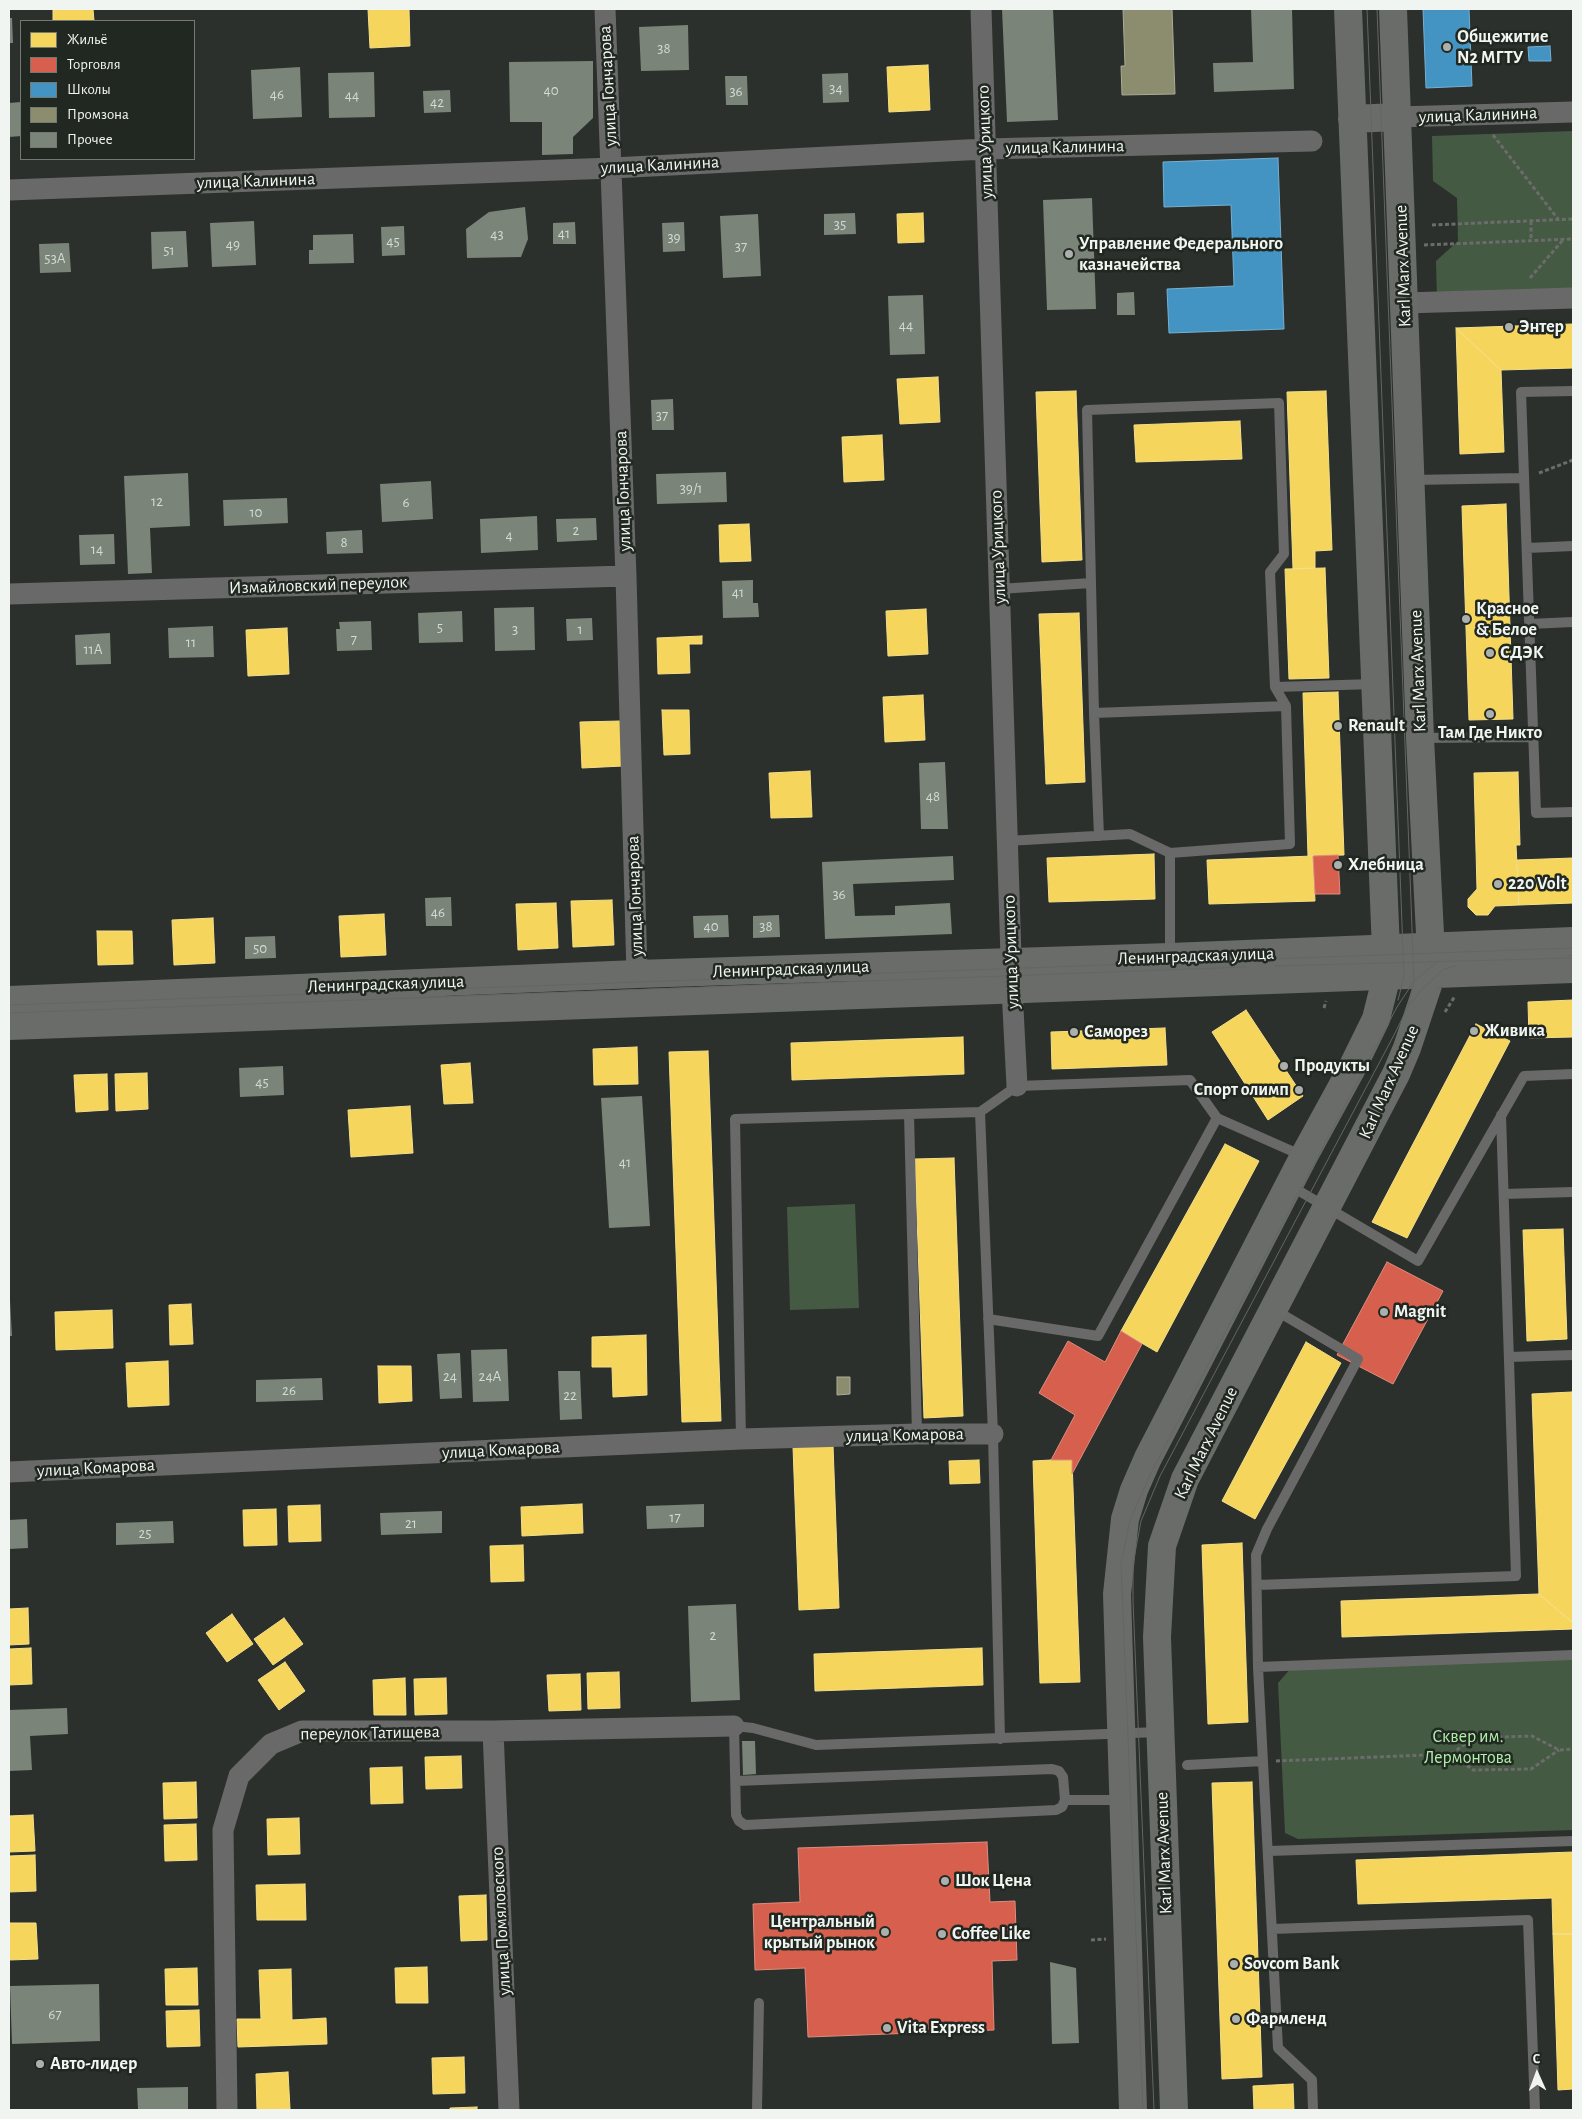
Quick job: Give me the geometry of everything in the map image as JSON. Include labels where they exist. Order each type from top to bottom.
[{"type":"main road","points":[[1133,2110],[1117,1594],[1125,1519],[1134,1490],[1148,1458],[1376,1019],[1387,975],[1348,9]]},
{"type":"main road","name":"Karl Marx Avenue","points":[[1174,2110],[1157,1637],[1162,1546],[1185,1479],[1275,1310],[1396,1074],[1407,1048],[1432,974],[1420,738],[1393,9]]},
{"type":"main road","name":"улица Калинина","points":[[1352,119],[1397,117]]},
{"type":"main road","name":"Ленинградская улица","points":[[9,1000],[637,974],[1170,957],[1573,941]]},
{"type":"main road","name":"Ленинградская улица","points":[[9,1026],[1573,969]]},
{"type":"street","name":"улица Гончарова","points":[[605,9],[626,576],[637,974]]},
{"type":"street","name":"улица Урицкого","points":[[982,9],[1007,841],[1017,1086]]},
{"type":"street","name":"улица Калинина","points":[[1397,117],[1573,112]]},
{"type":"street","name":"улица Калинина","points":[[9,190],[612,168],[985,149],[1312,141]]},
{"type":"street","points":[[1404,303],[1573,298]]},
{"type":"street","name":"Измайловский переулок","points":[[9,594],[626,576]]},
{"type":"street","name":"улица Комарова","points":[[9,1472],[741,1439],[917,1434],[993,1434]]},
{"type":"street","name":"переулок Татищева","points":[[227,2110],[223,1830],[239,1776],[271,1744],[302,1731],[493,1731],[734,1726]]},
{"type":"street","name":"улица Помяловского","points":[[493,1731],[509,2110]]},
{"type":"lane","points":[[1573,390],[1521,392],[1536,813],[1573,812]]},
{"type":"lane","points":[[1007,841],[1099,836],[1130,834],[1170,852],[1290,844],[1286,706],[1274,687],[1270,572],[1284,554],[1279,402],[1087,410],[1094,713],[1099,836]]},
{"type":"lane","points":[[1411,480],[1524,478]]},
{"type":"lane","points":[[1526,548],[1573,546]]},
{"type":"lane","points":[[999,589],[1091,583]]},
{"type":"lane","points":[[1529,624],[1573,622]]},
{"type":"lane","points":[[1274,687],[1374,684]]},
{"type":"lane","points":[[1094,713],[1286,706]]},
{"type":"lane","points":[[1420,738],[1533,737]]},
{"type":"lane","points":[[1170,852],[1170,957]]},
{"type":"lane","points":[[1289,1185],[1418,1261],[1524,1076],[1573,1074]]},
{"type":"lane","points":[[741,1439],[735,1119],[980,1112],[1017,1086],[1190,1080],[1217,1118],[1304,1156]]},
{"type":"lane","points":[[980,1112],[993,1434],[1000,1739]]},
{"type":"lane","points":[[909,1114],[917,1434]]},
{"type":"lane","points":[[1257,1585],[1516,1576],[1501,1115]]},
{"type":"lane","points":[[988,1319],[1098,1336],[1217,1118]]},
{"type":"lane","points":[[1504,1194],[1573,1192]]},
{"type":"lane","points":[[1275,1310],[1358,1359],[1267,1529],[1256,1554],[1258,1667],[1278,2048],[1312,2080],[1313,2110]]},
{"type":"lane","points":[[1509,1357],[1573,1355]]},
{"type":"lane","points":[[1258,1667],[1573,1655]]},
{"type":"lane","points":[[736,1782],[1052,1769],[1059,1771],[1063,1777],[1064,1800],[1062,1807],[1056,1810],[745,1825],[738,1821],[736,1815],[734,1726],[753,1728],[816,1745],[1160,1732]]},
{"type":"lane","points":[[1187,1765],[1263,1761]]},
{"type":"lane","points":[[1064,1800],[1123,1800]]},
{"type":"lane","points":[[1269,1851],[1573,1840]]},
{"type":"lane","points":[[1272,1929],[1528,1920],[1535,2110]]},
{"type":"lane","points":[[757,2110],[759,2003]]},
{"type":"path","points":[[1478,114],[1558,220]]},
{"type":"path","points":[[1432,225],[1573,219]]},
{"type":"path","points":[[1531,221],[1532,240]]},
{"type":"path","points":[[1432,245],[1573,238]]},
{"type":"path","points":[[1511,300],[1564,239]]},
{"type":"path","points":[[1524,478],[1573,460]]},
{"type":"path","points":[[1263,1761],[1451,1754],[1474,1738],[1532,1736],[1559,1750]]},
{"type":"path","points":[[1451,1754],[1473,1770],[1531,1768],[1559,1750],[1573,1749]]},
{"type":"green space","points":[[1573,131],[1573,295],[1437,299],[1436,261],[1458,241],[1457,198],[1433,181],[1432,136]]},
{"type":"green space","points":[[855,1204],[859,1308],[790,1310],[787,1207]]},
{"type":"green space","name":"Сквер им. Лермонтова","points":[[1573,1658],[1573,1830],[1298,1839],[1285,1833],[1278,1683],[1291,1668]]},
{"type":"building: Жильё","points":[[53,9],[93,9],[94,20],[53,20]]},
{"type":"building: Жильё","points":[[368,9],[409,9],[410,46],[370,48]]},
{"type":"building: Жильё","points":[[928,65],[930,110],[889,112],[887,67]]},
{"type":"building: Жильё","points":[[923,213],[924,242],[898,243],[897,214]]},
{"type":"building: Жильё","points":[[1573,324],[1573,368],[1501,370],[1456,328]]},
{"type":"building: Жильё","points":[[1456,328],[1501,370],[1504,452],[1460,454]]},
{"type":"building: Жильё","points":[[938,377],[940,422],[900,424],[897,379]]},
{"type":"building: Жильё","points":[[1076,391],[1082,560],[1042,562],[1036,392]]},
{"type":"building: Жильё","points":[[1326,391],[1332,550],[1315,551],[1315,568],[1293,569],[1287,392]]},
{"type":"building: Жильё","points":[[1240,421],[1242,459],[1136,462],[1134,425]]},
{"type":"building: Жильё","points":[[882,435],[884,480],[844,482],[842,437]]},
{"type":"building: Жильё","points":[[1506,504],[1513,719],[1469,720],[1462,506]]},
{"type":"building: Жильё","points":[[749,524],[751,561],[720,562],[719,525]]},
{"type":"building: Жильё","points":[[1325,568],[1329,678],[1289,679],[1285,569]]},
{"type":"building: Жильё","points":[[926,609],[928,654],[888,656],[886,611]]},
{"type":"building: Жильё","points":[[1079,613],[1085,782],[1046,784],[1039,614]]},
{"type":"building: Жильё","points":[[287,628],[289,674],[248,676],[246,630]]},
{"type":"building: Жильё","points":[[702,636],[702,644],[689,644],[690,673],[658,674],[657,638]]},
{"type":"building: Жильё","points":[[1338,692],[1344,855],[1308,856],[1303,693]]},
{"type":"building: Жильё","points":[[923,695],[925,740],[885,742],[883,697]]},
{"type":"building: Жильё","points":[[662,710],[689,710],[690,754],[664,755]]},
{"type":"building: Жильё","points":[[621,721],[623,766],[582,768],[580,722]]},
{"type":"building: Жильё","points":[[810,771],[812,817],[771,818],[769,773]]},
{"type":"building: Жильё","points":[[1518,772],[1520,845],[1516,845],[1519,905],[1495,906],[1488,915],[1476,915],[1468,907],[1468,899],[1477,889],[1474,773]]},
{"type":"building: Жильё","points":[[1154,854],[1155,899],[1049,902],[1047,858]]},
{"type":"building: Жильё","points":[[1313,856],[1315,901],[1209,904],[1207,860]]},
{"type":"building: Жильё","points":[[1573,858],[1573,903],[1519,905],[1517,860]]},
{"type":"building: Жильё","points":[[612,900],[614,945],[573,947],[571,901]]},
{"type":"building: Жильё","points":[[556,903],[558,948],[518,950],[516,904]]},
{"type":"building: Жильё","points":[[384,914],[386,955],[341,957],[339,916]]},
{"type":"building: Жильё","points":[[213,918],[215,963],[174,965],[172,920]]},
{"type":"building: Жильё","points":[[97,931],[132,931],[133,964],[98,965]]},
{"type":"building: Жильё","points":[[1573,1000],[1573,1037],[1529,1038],[1528,1002]]},
{"type":"building: Жильё","points":[[1246,1010],[1303,1096],[1268,1120],[1212,1032]]},
{"type":"building: Жильё","points":[[1476,1024],[1510,1041],[1407,1238],[1372,1222]]},
{"type":"building: Жильё","points":[[1165,1028],[1167,1065],[1052,1069],[1051,1032]]},
{"type":"building: Жильё","points":[[963,1037],[964,1074],[792,1080],[791,1043]]},
{"type":"building: Жильё","points":[[637,1047],[638,1084],[594,1085],[593,1049]]},
{"type":"building: Жильё","points":[[708,1051],[721,1421],[682,1422],[669,1052]]},
{"type":"building: Жильё","points":[[470,1063],[473,1103],[444,1104],[441,1065]]},
{"type":"building: Жильё","points":[[147,1073],[148,1109],[116,1111],[115,1074]]},
{"type":"building: Жильё","points":[[107,1074],[108,1110],[76,1112],[74,1075]]},
{"type":"building: Жильё","points":[[410,1106],[413,1153],[351,1157],[348,1110]]},
{"type":"building: Жильё","points":[[1225,1144],[1259,1161],[1157,1352],[1121,1331]]},
{"type":"building: Жильё","points":[[954,1158],[963,1416],[924,1418],[915,1159]]},
{"type":"building: Жильё","points":[[1563,1229],[1567,1339],[1527,1341],[1523,1230]]},
{"type":"building: Жильё","points":[[191,1304],[193,1344],[170,1345],[169,1305]]},
{"type":"building: Жильё","points":[[112,1310],[113,1348],[56,1350],[55,1312]]},
{"type":"building: Жильё","points":[[646,1335],[647,1395],[613,1397],[612,1367],[592,1367],[592,1337]]},
{"type":"building: Жильё","points":[[1306,1342],[1341,1363],[1255,1519],[1222,1501]]},
{"type":"building: Жильё","points":[[168,1361],[169,1405],[128,1407],[126,1363]]},
{"type":"building: Жильё","points":[[378,1366],[411,1366],[412,1401],[379,1403]]},
{"type":"building: Жильё","points":[[1572,1392],[1573,1623],[1539,1594],[1532,1394]]},
{"type":"building: Жильё","points":[[833,1445],[839,1608],[799,1610],[793,1447]]},
{"type":"building: Жильё","points":[[979,1460],[980,1483],[950,1484],[949,1461]]},
{"type":"building: Жильё","points":[[1072,1460],[1080,1682],[1040,1683],[1033,1461]]},
{"type":"building: Жильё","points":[[582,1504],[583,1533],[522,1536],[521,1507]]},
{"type":"building: Жильё","points":[[320,1505],[321,1541],[289,1542],[288,1506]]},
{"type":"building: Жильё","points":[[276,1509],[277,1545],[244,1546],[243,1510]]},
{"type":"building: Жильё","points":[[1242,1543],[1248,1722],[1208,1724],[1202,1545]]},
{"type":"building: Жильё","points":[[523,1545],[524,1581],[491,1582],[490,1546]]},
{"type":"building: Жильё","points":[[1539,1594],[1573,1623],[1573,1629],[1342,1637],[1341,1601]]},
{"type":"building: Жильё","points":[[28,1608],[29,1644],[9,1645],[9,1609]]},
{"type":"building: Жильё","points":[[232,1614],[253,1644],[227,1662],[206,1633]]},
{"type":"building: Жильё","points":[[284,1618],[303,1644],[273,1665],[254,1639]]},
{"type":"building: Жильё","points":[[31,1648],[32,1684],[9,1685],[9,1649]]},
{"type":"building: Жильё","points":[[982,1648],[983,1685],[815,1691],[814,1654]]},
{"type":"building: Жильё","points":[[285,1662],[305,1691],[279,1710],[258,1680]]},
{"type":"building: Жильё","points":[[619,1672],[620,1708],[588,1709],[587,1673]]},
{"type":"building: Жильё","points":[[580,1674],[581,1710],[549,1711],[547,1675]]},
{"type":"building: Жильё","points":[[405,1678],[406,1715],[374,1715],[373,1680]]},
{"type":"building: Жильё","points":[[446,1678],[447,1714],[415,1715],[414,1679]]},
{"type":"building: Жильё","points":[[461,1756],[462,1788],[426,1789],[425,1757]]},
{"type":"building: Жильё","points":[[402,1767],[403,1803],[371,1804],[370,1768]]},
{"type":"building: Жильё","points":[[196,1782],[197,1818],[164,1819],[163,1783]]},
{"type":"building: Жильё","points":[[1252,1782],[1262,2077],[1222,2079],[1212,1783]]},
{"type":"building: Жильё","points":[[33,1815],[35,1851],[9,1852],[9,1816]]},
{"type":"building: Жильё","points":[[299,1818],[300,1854],[268,1855],[267,1819]]},
{"type":"building: Жильё","points":[[196,1824],[197,1860],[165,1861],[164,1825]]},
{"type":"building: Жильё","points":[[1573,1852],[1573,1934],[1553,1934],[1552,1898],[1358,1904],[1356,1860]]},
{"type":"building: Жильё","points":[[35,1855],[36,1891],[9,1892],[9,1856]]},
{"type":"building: Жильё","points":[[305,1884],[306,1920],[257,1920],[256,1885]]},
{"type":"building: Жильё","points":[[486,1895],[487,1940],[461,1941],[459,1896]]},
{"type":"building: Жильё","points":[[9,1923],[36,1923],[38,1959],[9,1960]]},
{"type":"building: Жильё","points":[[1553,1934],[1573,1934],[1573,2089],[1558,2090]]},
{"type":"building: Жильё","points":[[427,1967],[428,2003],[396,2003],[395,1968]]},
{"type":"building: Жильё","points":[[197,1968],[198,2005],[166,2005],[165,1969]]},
{"type":"building: Жильё","points":[[291,1969],[292,2020],[326,2018],[327,2044],[238,2047],[237,2019],[261,2019],[259,1970]]},
{"type":"building: Жильё","points":[[199,2010],[200,2046],[167,2047],[166,2011]]},
{"type":"building: Жильё","points":[[464,2057],[465,2093],[433,2094],[432,2058]]},
{"type":"building: Жильё","points":[[288,2072],[290,2109],[257,2110],[256,2074]]},
{"type":"building: Жильё","points":[[1293,2084],[1294,2110],[1254,2110],[1253,2086]]},
{"type":"building: Жильё","points":[[477,2107],[477,2110],[450,2110],[450,2108]]},
{"type":"building: Торговля","points":[[1338,855],[1340,894],[1315,894],[1313,856]]},
{"type":"building: Торговля","points":[[1387,1262],[1443,1291],[1393,1384],[1337,1355]]},
{"type":"building: Торговля","points":[[1121,1331],[1142,1344],[1072,1474],[1072,1460],[1051,1460],[1075,1415],[1039,1393],[1068,1341],[1105,1362]]},
{"type":"building: Торговля","name":"Центральный крытый рынок","points":[[987,1842],[990,1902],[1015,1901],[1017,1960],[992,1961],[994,2030],[808,2037],[805,1968],[755,1970],[753,1904],[800,1902],[798,1848]]},
{"type":"building: Школы","name":"Общежитие N2 МГТУ","points":[[1423,9],[1469,9],[1472,86],[1426,88]]},
{"type":"building: Школы","points":[[1550,46],[1551,61],[1529,61],[1528,47]]},
{"type":"building: Школы","points":[[1278,158],[1284,329],[1169,333],[1167,289],[1234,286],[1231,205],[1164,207],[1163,162]]},
{"type":"building: Промзона","points":[[1123,9],[1172,9],[1175,94],[1122,95],[1121,66],[1125,66]]},
{"type":"building: Промзона","points":[[837,1377],[850,1377],[850,1394],[837,1395]]},
{"type":"building: Прочее","points":[[1002,9],[1053,9],[1058,120],[1007,122]]},
{"type":"building: Прочее","points":[[1251,9],[1292,9],[1294,89],[1214,92],[1213,63],[1253,62]]},
{"type":"building: Прочее","points":[[9,18],[12,18],[13,43],[9,43]]},
{"type":"building: Прочее","points":[[688,25],[689,70],[641,71],[639,27]]},
{"type":"building: Прочее","points":[[593,61],[593,118],[573,137],[573,154],[542,155],[542,122],[510,122],[509,62]]},
{"type":"building: Прочее","points":[[300,67],[302,117],[253,119],[251,70]]},
{"type":"building: Прочее","points":[[374,72],[375,117],[329,118],[328,73]]},
{"type":"building: Прочее","points":[[848,73],[849,102],[823,103],[822,74]]},
{"type":"building: Прочее","points":[[725,76],[747,76],[748,105],[726,105]]},
{"type":"building: Прочее","points":[[450,90],[451,112],[424,113],[423,91]]},
{"type":"building: Прочее","points":[[20,102],[20,136],[9,137],[9,103]]},
{"type":"building: Прочее","name":"Управление Федерального казначейства","points":[[1092,198],[1096,309],[1047,310],[1043,200]]},
{"type":"building: Прочее","points":[[525,207],[528,239],[521,257],[467,258],[466,229],[489,212]]},
{"type":"building: Прочее","points":[[855,213],[856,234],[824,235],[824,214]]},
{"type":"building: Прочее","points":[[758,214],[761,276],[723,278],[720,216]]},
{"type":"building: Прочее","points":[[254,221],[256,265],[212,267],[210,223]]},
{"type":"building: Прочее","points":[[575,222],[576,244],[553,244],[553,223]]},
{"type":"building: Прочее","points":[[684,222],[685,251],[663,252],[662,223]]},
{"type":"building: Прочее","points":[[404,226],[405,255],[382,256],[381,227]]},
{"type":"building: Прочее","points":[[186,231],[188,267],[152,269],[151,232]]},
{"type":"building: Прочее","points":[[353,234],[354,263],[309,264],[309,250],[313,250],[313,235]]},
{"type":"building: Прочее","points":[[69,243],[71,272],[40,273],[39,244]]},
{"type":"building: Прочее","points":[[1134,292],[1135,315],[1117,315],[1117,293]]},
{"type":"building: Прочее","points":[[923,295],[925,354],[890,355],[888,296]]},
{"type":"building: Прочее","points":[[673,399],[674,430],[652,430],[651,400]]},
{"type":"building: Прочее","points":[[726,472],[727,502],[657,504],[656,474]]},
{"type":"building: Прочее","points":[[188,473],[190,526],[150,528],[152,573],[128,574],[124,476]]},
{"type":"building: Прочее","points":[[431,481],[433,519],[382,522],[380,484]]},
{"type":"building: Прочее","points":[[287,498],[288,523],[224,526],[223,500]]},
{"type":"building: Прочее","points":[[537,516],[538,550],[481,553],[480,519]]},
{"type":"building: Прочее","points":[[596,518],[597,540],[557,542],[556,519]]},
{"type":"building: Прочее","points":[[362,530],[363,553],[327,554],[326,532]]},
{"type":"building: Прочее","points":[[114,534],[115,564],[80,565],[79,535]]},
{"type":"building: Прочее","points":[[753,580],[753,603],[758,603],[759,617],[723,618],[722,581]]},
{"type":"building: Прочее","points":[[534,607],[535,650],[495,651],[494,608]]},
{"type":"building: Прочее","points":[[462,611],[463,642],[419,643],[418,613]]},
{"type":"building: Прочее","points":[[592,618],[593,640],[567,641],[566,619]]},
{"type":"building: Прочее","points":[[371,621],[372,650],[337,651],[336,629],[340,629],[339,622]]},
{"type":"building: Прочее","points":[[213,626],[214,657],[169,658],[168,628]]},
{"type":"building: Прочее","points":[[110,633],[111,664],[76,665],[75,635]]},
{"type":"building: Прочее","points":[[945,762],[948,829],[921,829],[919,763]]},
{"type":"building: Прочее","points":[[953,856],[954,880],[853,884],[855,916],[895,915],[895,906],[950,903],[952,934],[825,939],[822,862]]},
{"type":"building: Прочее","points":[[451,897],[452,926],[426,926],[425,898]]},
{"type":"building: Прочее","points":[[728,915],[729,937],[694,938],[693,916]]},
{"type":"building: Прочее","points":[[779,915],[780,937],[753,938],[753,916]]},
{"type":"building: Прочее","points":[[275,936],[276,958],[245,959],[245,937]]},
{"type":"building: Прочее","points":[[283,1066],[284,1095],[240,1097],[239,1068]]},
{"type":"building: Прочее","points":[[642,1096],[650,1226],[609,1228],[601,1098]]},
{"type":"building: Прочее","points":[[10,1300],[12,1336],[9,1336]]},
{"type":"building: Прочее","points":[[507,1349],[509,1401],[473,1402],[471,1350]]},
{"type":"building: Прочее","points":[[460,1353],[462,1398],[440,1399],[437,1354]]},
{"type":"building: Прочее","points":[[558,1371],[580,1371],[582,1419],[560,1420]]},
{"type":"building: Прочее","points":[[322,1378],[323,1400],[256,1402],[256,1380]]},
{"type":"building: Прочее","points":[[704,1504],[704,1527],[647,1529],[646,1506]]},
{"type":"building: Прочее","points":[[442,1511],[442,1533],[381,1535],[380,1513]]},
{"type":"building: Прочее","points":[[27,1519],[28,1548],[9,1549],[9,1520]]},
{"type":"building: Прочее","points":[[173,1521],[174,1543],[116,1545],[116,1523]]},
{"type":"building: Прочее","points":[[736,1604],[740,1700],[691,1702],[688,1606]]},
{"type":"building: Прочее","points":[[67,1708],[68,1734],[30,1736],[32,1770],[9,1771],[9,1710]]},
{"type":"building: Прочее","points":[[742,1741],[755,1741],[756,1774],[743,1775]]},
{"type":"building: Прочее","points":[[1050,1962],[1076,1968],[1079,2043],[1052,2044]]},
{"type":"building: Прочее","points":[[99,1984],[100,2041],[12,2044],[10,1986]]},
{"type":"building: Прочее","points":[[188,2087],[188,2110],[138,2110],[137,2088]]},
{"type":"tram line","points":[[1367,9],[1404,977],[1398,1000]]},
{"type":"tram line","points":[[1154,2110],[1133,1601],[1133,1564],[1141,1521],[1160,1476],[1394,1035],[1408,1007],[1414,981],[1377,9]]},
{"type":"tram line","points":[[9,1005],[1573,948]]},
{"type":"tram line","points":[[1275,966],[1573,958]]},
{"type":"tram line","points":[[1143,2110],[1121,1564],[1130,1520],[1151,1473],[1397,1007],[1414,981],[1439,961]]},
{"type":"tram line","points":[[1411,1003],[1423,988],[1444,969],[1456,966]]},
{"type":"tram line","points":[[9,1013],[1245,967]]},
{"type":"place","name":"Общежитие N2 МГТУ","points":[[1447,47]]},
{"type":"place","name":"Управление Федерального казначейства","points":[[1069,254]]},
{"type":"place","name":"Энтер","points":[[1509,327]]},
{"type":"place","name":"Красное & Белое","points":[[1466,619]]},
{"type":"place","name":"СДЭК","points":[[1490,653]]},
{"type":"place","name":"Там Где Никто","points":[[1490,714]]},
{"type":"place","name":"Renault","points":[[1338,726]]},
{"type":"place","name":"Хлебница","points":[[1338,865]]},
{"type":"place","name":"220 Volt","points":[[1498,884]]},
{"type":"place","name":"Живика","points":[[1474,1031]]},
{"type":"place","name":"Саморез","points":[[1074,1032]]},
{"type":"place","name":"Продукты","points":[[1284,1066]]},
{"type":"place","name":"Спорт олимп","points":[[1299,1090]]},
{"type":"place","name":"Magnit","points":[[1384,1312]]},
{"type":"place","name":"Шок Цена","points":[[945,1881]]},
{"type":"place","name":"Центральный крытый рынок","points":[[885,1932]]},
{"type":"place","name":"Coffee Like","points":[[942,1934]]},
{"type":"place","name":"Sovcom Bank","points":[[1234,1964]]},
{"type":"place","name":"Фармленд","points":[[1236,2019]]},
{"type":"place","name":"Vita Express","points":[[887,2028]]},
{"type":"place","name":"Авто-лидер","points":[[40,2064]]}]
